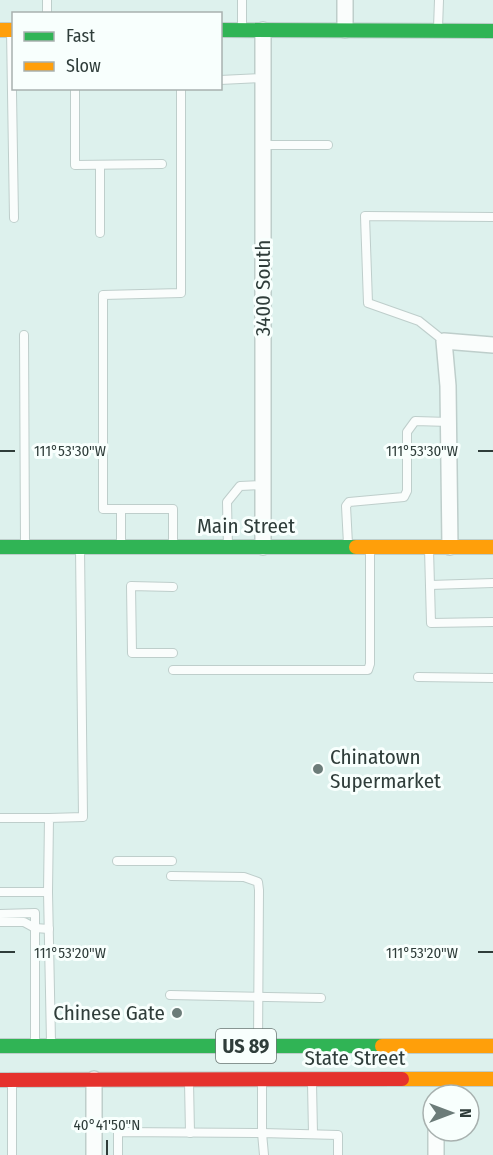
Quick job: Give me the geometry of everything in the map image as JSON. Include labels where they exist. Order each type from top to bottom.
[{"type":"main road","points":[[222,30],[493,31]]},
{"type":"main road","name":"Main Street","points":[[0,547],[493,547]]},
{"type":"main road","name":"State Street","points":[[0,1046],[169,1051],[258,1046],[493,1046]]},
{"type":"main road","name":"State Street","points":[[6,1080],[94,1079],[169,1072],[189,1078],[493,1079]]},
{"type":"street","points":[[345,0],[345,30]]},
{"type":"street","name":"3400 South","points":[[263,30],[263,547]]},
{"type":"street","points":[[450,547],[448,386],[444,341],[493,345]]},
{"type":"street","points":[[94,1079],[94,1155]]},
{"type":"street","points":[[435,1079],[435,1083]]},
{"type":"lane","points":[[242,0],[242,30]]},
{"type":"lane","points":[[438,30],[439,0]]},
{"type":"lane","points":[[8,30],[14,218]]},
{"type":"lane","points":[[222,80],[263,78]]},
{"type":"lane","points":[[75,90],[75,165],[162,164]]},
{"type":"lane","points":[[173,547],[173,509],[102,509],[103,295],[181,293],[181,90]]},
{"type":"lane","points":[[263,146],[328,146]]},
{"type":"lane","points":[[100,165],[100,233]]},
{"type":"lane","points":[[444,341],[419,321],[368,303],[365,216],[493,217]]},
{"type":"lane","points":[[24,335],[25,547]]},
{"type":"lane","points":[[348,547],[346,506],[349,502],[404,497],[407,491],[408,432],[411,425],[415,422],[449,422]]},
{"type":"lane","points":[[228,547],[227,502],[240,486],[263,485]]},
{"type":"lane","points":[[121,547],[122,509]]},
{"type":"lane","points":[[173,670],[368,670],[370,546]]},
{"type":"lane","points":[[429,546],[431,623],[493,622]]},
{"type":"lane","points":[[0,818],[83,817],[80,547]]},
{"type":"lane","points":[[430,585],[493,583]]},
{"type":"lane","points":[[173,586],[131,586],[132,653],[173,653]]},
{"type":"lane","points":[[418,677],[493,678]]},
{"type":"lane","points":[[49,818],[51,1046]]},
{"type":"lane","points":[[117,861],[172,861]]},
{"type":"lane","points":[[171,876],[244,877],[258,882],[258,1046]]},
{"type":"lane","points":[[0,892],[48,892]]},
{"type":"lane","points":[[0,914],[35,914],[35,1046]]},
{"type":"lane","points":[[0,922],[24,922],[35,928],[49,929]]},
{"type":"lane","points":[[170,995],[321,998]]},
{"type":"lane","points":[[189,1078],[190,1133]]},
{"type":"lane","points":[[261,1078],[264,1155]]},
{"type":"lane","points":[[312,1078],[313,1134]]},
{"type":"lane","points":[[6,1080],[12,1155]]},
{"type":"lane","points":[[118,1155],[118,1132],[338,1135],[338,1155]]},
{"type":"traffic: fast","points":[[222,30],[493,31]]},
{"type":"traffic: fast","points":[[0,547],[356,547]]},
{"type":"traffic: fast","points":[[0,1046],[382,1046]]},
{"type":"traffic: slow","points":[[0,30],[12,30]]},
{"type":"traffic: slow","points":[[356,547],[493,547]]},
{"type":"traffic: slow","points":[[382,1046],[493,1046]]},
{"type":"traffic: slow","points":[[402,1079],[493,1079]]},
{"type":"traffic: jam","points":[[0,1080],[402,1079]]},
{"type":"place","name":"Chinatown Supermarket","points":[[318,769]]},
{"type":"place","name":"Chinese Gate","points":[[177,1013]]}]
